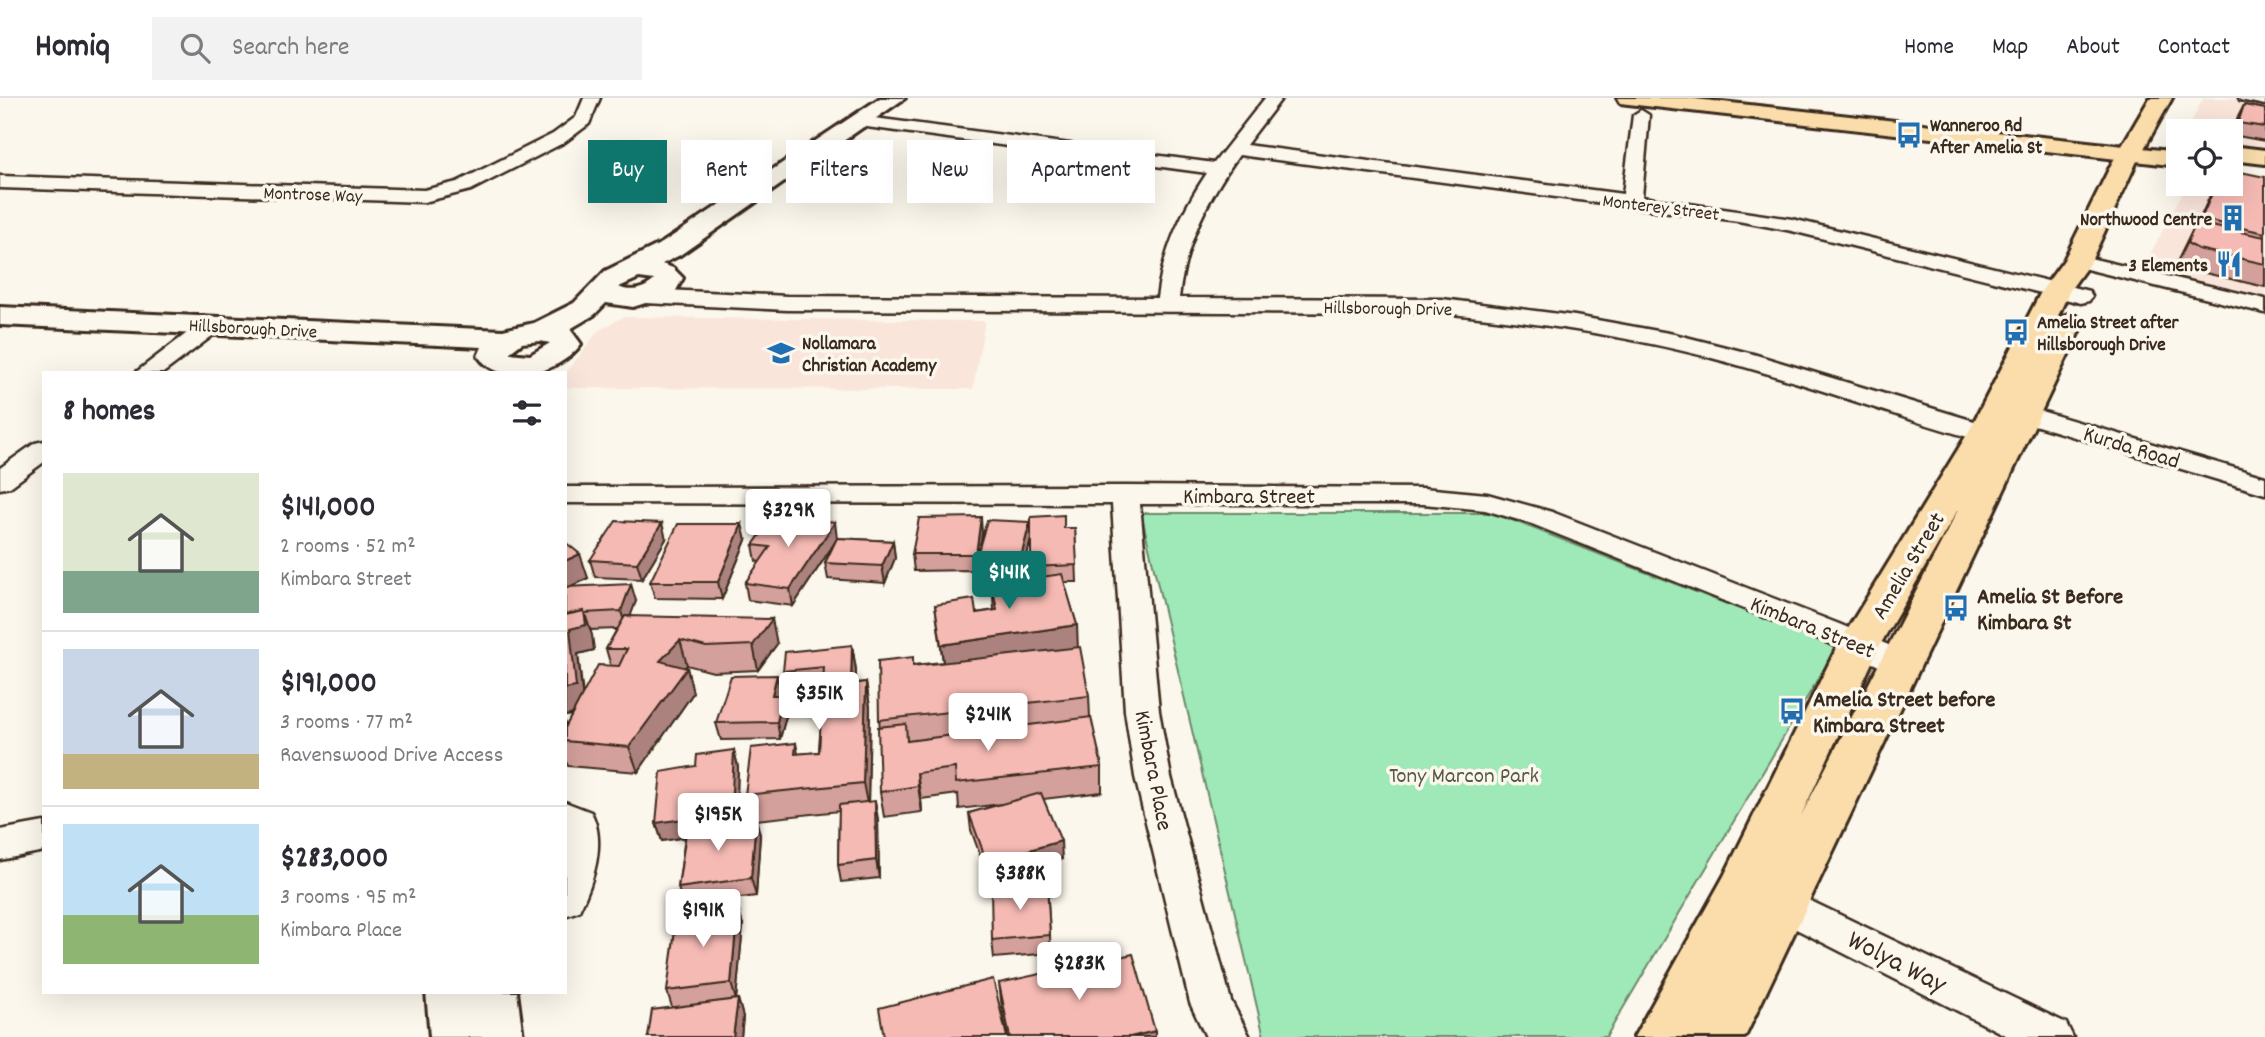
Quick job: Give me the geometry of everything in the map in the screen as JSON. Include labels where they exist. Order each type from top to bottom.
[{"type":"main road","points":[[1719,98],[2153,159]]},
{"type":"main road","name":"Amelia Street","points":[[1717,1037],[1785,904],[1901,663],[2005,423],[2079,279],[2153,159],[2170,104]]},
{"type":"main road","points":[[1634,106],[2018,141],[2153,159]]},
{"type":"main road","points":[[2018,141],[2083,158],[2104,169],[2153,159]]},
{"type":"main road","points":[[2243,157],[2263,164]]},
{"type":"main road","points":[[2243,165],[2263,164]]},
{"type":"main road","name":"Amelia Street","points":[[1662,1037],[1744,886],[1859,645],[2005,423]]},
{"type":"street","name":"Montrose Way","points":[[0,182],[424,196],[464,186],[559,138],[583,120],[592,98]]},
{"type":"street","points":[[626,289],[646,270],[667,276],[695,244],[865,122],[894,98]]},
{"type":"street","points":[[546,352],[593,317],[671,249],[865,122],[907,98]]},
{"type":"street","points":[[1167,304],[1168,285],[1192,210],[1218,169],[1273,98]]},
{"type":"street","points":[[1632,202],[1634,106]]},
{"type":"street","points":[[865,122],[1218,169]]},
{"type":"street","name":"Monterey Street","points":[[1234,149],[1791,225],[2079,279],[2265,306]]},
{"type":"street","name":"Hillsborough Drive","points":[[667,276],[694,288],[747,300]]},
{"type":"street","name":"Hillsborough Drive","points":[[626,289],[800,303],[1442,306],[1651,337],[2005,423]]},
{"type":"street","name":"Hillsborough Drive","points":[[0,316],[455,349],[500,357],[519,365],[546,352]]},
{"type":"street","name":"Hillsborough Drive","points":[[0,326],[205,330]]},
{"type":"street","points":[[150,371],[205,330]]},
{"type":"street","name":"Kurda Road","points":[[2005,423],[2265,486]]},
{"type":"street","points":[[0,481],[42,450]]},
{"type":"street","name":"Kimbara Place","points":[[1125,494],[1142,712],[1153,777],[1211,1003],[1227,1037]]},
{"type":"street","name":"Kimbara Street","points":[[567,495],[1423,496],[1487,502],[1542,518],[1901,663]]},
{"type":"street","points":[[567,817],[578,821],[581,845],[567,893]]},
{"type":"street","points":[[0,845],[42,836]]},
{"type":"street","name":"Wolya Way","points":[[1744,886],[2051,1037]]},
{"type":"street","points":[[464,1002],[495,1037]]},
{"type":"lane","points":[[2242,98],[2265,102]]},
{"type":"shaded area","points":[[2203,98],[2265,98],[2265,148],[2243,145],[2243,119],[2193,119]]},
{"type":"shaded area","points":[[2243,183],[2265,183],[2265,296],[2143,268],[2181,196],[2243,196]]},
{"type":"shaded area","name":"Nollamara Christian Academy","points":[[623,317],[985,321],[973,389],[567,388],[567,371],[598,331]]},
{"type":"green space","name":"Tony Marcon Park","points":[[1141,513],[1494,513],[1837,647],[1606,1037],[1264,1037]]},
{"type":"building","points":[[2244,105],[2265,109],[2265,127],[2243,124],[2243,119],[2239,119]]},
{"type":"building","points":[[2243,172],[2265,177],[2265,233],[2201,219],[2211,196],[2243,196]]},
{"type":"building","points":[[2195,225],[2265,237],[2265,264],[2198,249],[2187,243]]},
{"type":"building","points":[[775,514],[835,522],[790,589],[745,583],[770,547],[753,545]]},
{"type":"building","points":[[1064,515],[1064,528],[1075,528],[1077,565],[1031,567],[1031,517]]},
{"type":"building","points":[[981,517],[976,554],[912,554],[919,518]]},
{"type":"building","points":[[987,520],[1030,522],[1018,569],[974,566]]},
{"type":"building","points":[[616,521],[662,523],[637,563],[590,560]]},
{"type":"building","points":[[678,524],[742,524],[718,582],[650,582]]},
{"type":"building","points":[[837,538],[893,541],[882,566],[825,563]]},
{"type":"building","points":[[567,544],[580,554],[567,560]]},
{"type":"building","points":[[1062,574],[1077,625],[941,645],[935,605],[974,599],[976,613],[997,610],[992,584]]},
{"type":"building","points":[[631,584],[621,611],[584,613],[567,614],[567,587]]},
{"type":"building","points":[[584,611],[586,625],[570,629],[576,687],[567,689],[567,615]]},
{"type":"building","points":[[625,616],[772,619],[753,645],[706,647],[680,640],[660,661],[687,668],[629,747],[567,741],[567,724],[598,665],[619,666],[627,649],[606,649]]},
{"type":"building","points":[[852,645],[851,684],[866,682],[863,783],[745,795],[751,748],[796,743],[795,754],[819,752],[824,667],[783,671],[785,652]]},
{"type":"building","points":[[1080,647],[1089,696],[879,720],[878,661],[913,657],[913,666]]},
{"type":"building","points":[[777,675],[772,695],[783,695],[777,722],[716,723],[731,676]]},
{"type":"building","points":[[1091,717],[1102,767],[956,783],[955,768],[917,773],[918,786],[880,792],[878,727],[906,724],[907,741]]},
{"type":"building","points":[[734,750],[731,812],[656,823],[661,772],[696,766],[697,755]]},
{"type":"building","points":[[1041,793],[1061,841],[987,862],[969,813]]},
{"type":"building","points":[[875,801],[876,860],[838,865],[839,805]]},
{"type":"building","points":[[756,818],[751,878],[678,888],[687,826]]},
{"type":"building","points":[[1047,884],[1050,935],[992,940],[991,889]]},
{"type":"building","points":[[738,907],[731,983],[667,991],[677,915]]},
{"type":"building","points":[[1133,954],[1155,1031],[1130,1037],[1010,1037],[999,983]]},
{"type":"building","points":[[993,979],[1007,1037],[884,1037],[879,1008]]},
{"type":"building","points":[[738,999],[733,1037],[648,1037],[652,1010]]},
{"type":"place","name":"Wanneroo Rd After Amelia St","points":[[1909,135]]},
{"type":"place","name":"Northwood Centre","points":[[2233,218]]},
{"type":"place","name":"3 Elements","points":[[2229,264]]},
{"type":"place","name":"Amelia Street after Hillsborough Drive","points":[[2016,332]]},
{"type":"place","name":"Nollamara Christian Academy","points":[[781,353]]},
{"type":"place","name":"Amelia St Before Kimbara St","points":[[1956,608]]},
{"type":"place","name":"Amelia Street before Kimbara Street","points":[[1792,711]]}]
